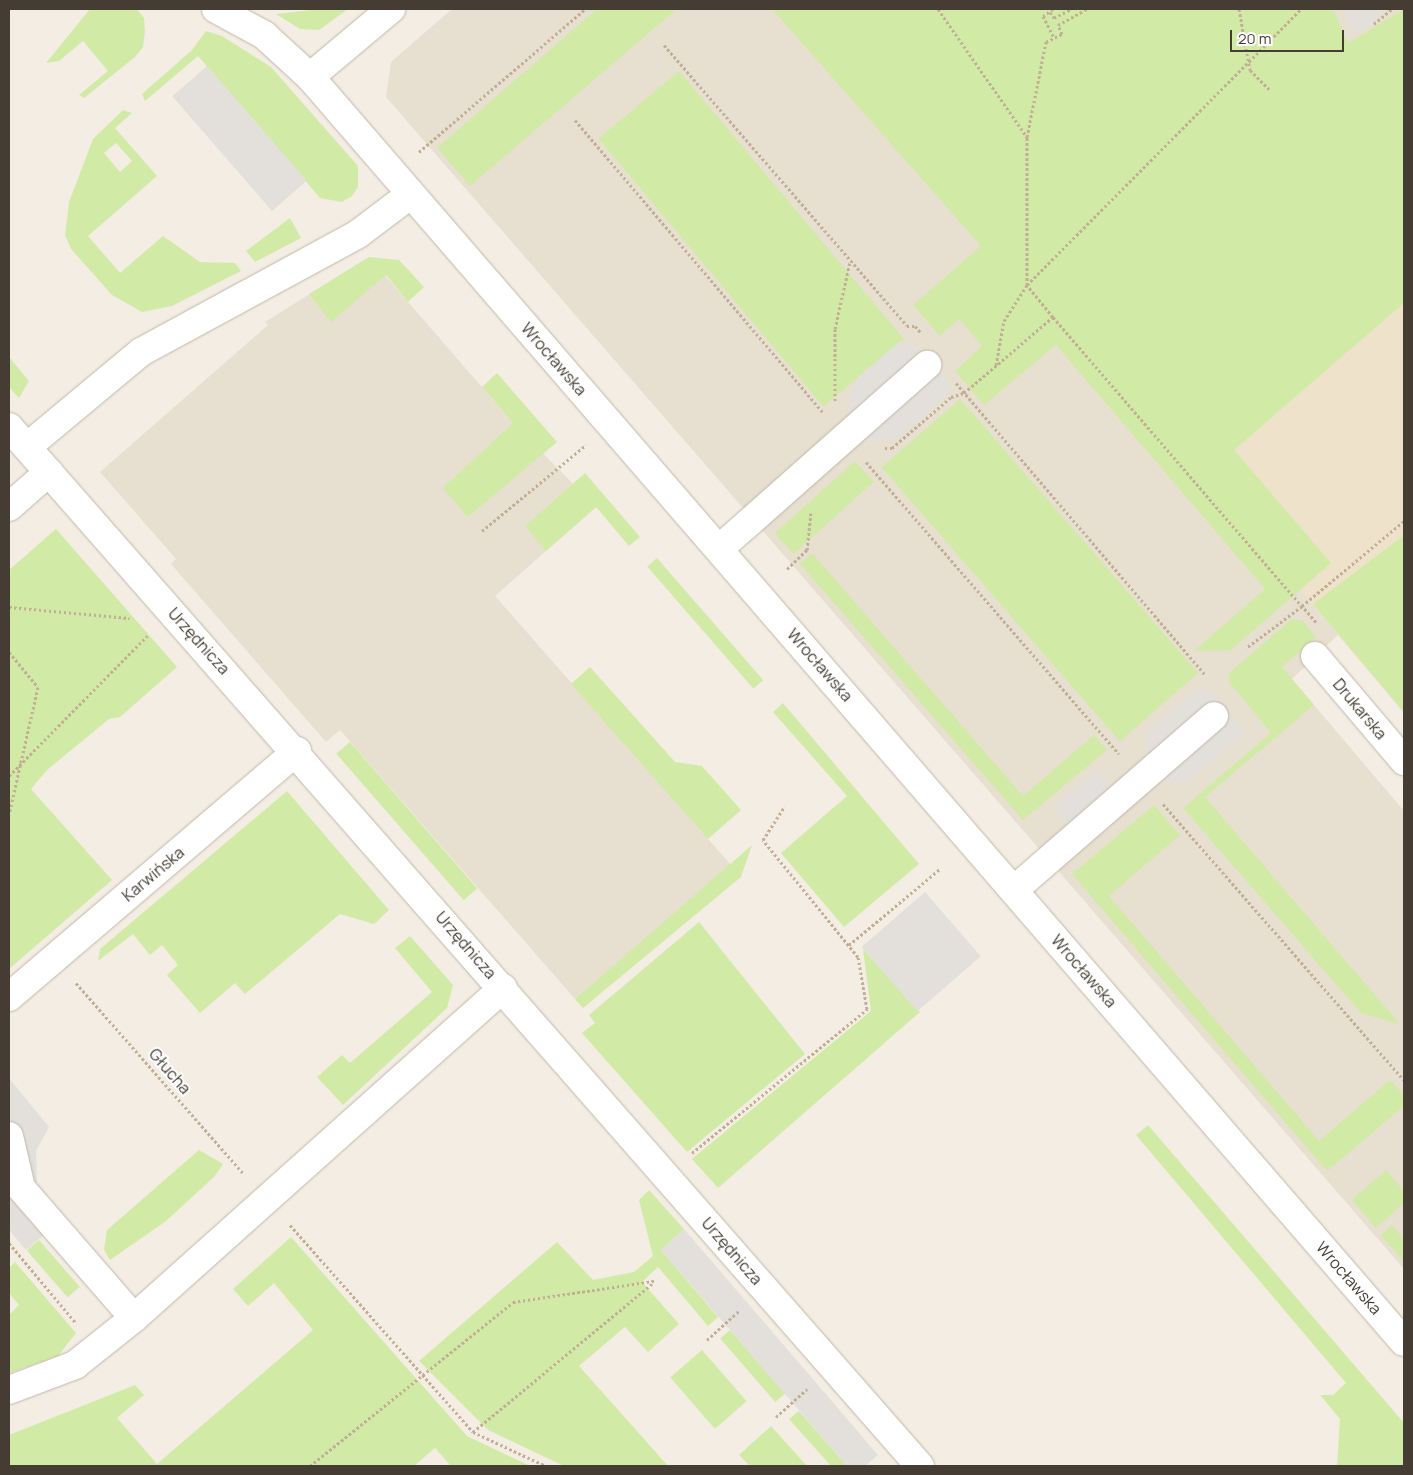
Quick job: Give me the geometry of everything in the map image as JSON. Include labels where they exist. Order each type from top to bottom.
[{"type":"street","name":"Wrocławska","points":[[216,9],[264,35],[310,77],[1404,1342]]},
{"type":"street","points":[[310,77],[391,9]]},
{"type":"street","points":[[26,447],[141,352],[358,234],[402,184]]},
{"type":"street","points":[[719,549],[931,362]]},
{"type":"street","name":"Urzędnicza","points":[[9,427],[297,751],[920,1466]]},
{"type":"street","points":[[9,508],[49,472]]},
{"type":"street","name":"Drukarska","points":[[1316,656],[1404,761]]},
{"type":"street","points":[[1014,890],[1214,716]]},
{"type":"street","name":"Karwińska","points":[[9,997],[297,751]]},
{"type":"street","points":[[9,1390],[75,1365],[134,1318],[268,1201],[503,988]]},
{"type":"street","points":[[9,1136],[21,1188],[134,1318]]},
{"type":"path","points":[[402,184],[585,9]]},
{"type":"path","points":[[938,9],[1027,137]]},
{"type":"path","points":[[1055,38],[1043,16],[1051,10],[1054,18],[1071,9]]},
{"type":"path","points":[[1086,9],[1058,25],[1062,34],[1046,42],[1027,137],[1027,285],[1332,643],[1316,656]]},
{"type":"path","points":[[1239,9],[1250,70],[1269,89]]},
{"type":"path","points":[[996,366],[1004,321],[1027,285],[1248,58],[1301,9]]},
{"type":"path","points":[[1374,24],[1392,9]]},
{"type":"path","points":[[664,44],[907,326],[915,326],[926,338],[924,345],[931,362],[964,393],[1205,676]]},
{"type":"path","points":[[575,120],[845,438],[1404,1080]]},
{"type":"path","points":[[845,438],[834,329],[850,262]]},
{"type":"path","points":[[845,438],[892,448],[951,397],[964,393],[1053,317]]},
{"type":"path","points":[[482,531],[611,424]]},
{"type":"path","points":[[787,569],[807,550],[812,504]]},
{"type":"path","points":[[1246,648],[1302,606],[1404,521]]},
{"type":"path","points":[[9,607],[133,618]]},
{"type":"path","points":[[9,776],[152,630]]},
{"type":"path","points":[[9,652],[38,687],[9,815]]},
{"type":"path","points":[[690,1155],[867,1009],[858,957],[763,840],[785,806]]},
{"type":"path","points":[[849,945],[940,869]]},
{"type":"path","name":"Głucha","points":[[54,958],[473,1432]]},
{"type":"path","points":[[9,1243],[79,1326],[103,1342]]},
{"type":"path","points":[[310,1466],[421,1373],[512,1302],[654,1281],[473,1432],[546,1466]]},
{"type":"path","points":[[707,1340],[765,1288]]},
{"type":"shaded area","points":[[452,9],[1404,9],[1404,713],[1338,635],[1292,679],[1404,811],[1404,1269],[386,97],[391,62]]},
{"type":"shaded area","points":[[1344,9],[1387,9],[1356,36]]},
{"type":"shaded area","points":[[207,66],[307,181],[272,211],[172,96]]},
{"type":"shaded area","points":[[1404,94],[1404,712],[1040,284]]},
{"type":"shaded area","points":[[369,257],[513,423],[596,507],[495,596],[731,865],[575,999],[340,730],[326,742],[171,564],[176,559],[100,472],[268,325],[265,322]]},
{"type":"shaded area","points":[[898,343],[916,346],[947,379],[948,393],[898,438],[860,442],[845,424],[852,390],[858,377]]},
{"type":"shaded area","points":[[1198,688],[1212,691],[1242,729],[1241,736],[1185,783],[1161,780],[1084,844],[1052,809],[1097,770],[1115,791],[1146,760],[1145,732]]},
{"type":"shaded area","points":[[925,892],[981,956],[917,1011],[862,947]]},
{"type":"shaded area","points":[[9,1078],[49,1127],[36,1151],[37,1183],[64,1218],[26,1250],[9,1230]]},
{"type":"shaded area","points":[[684,1229],[878,1455],[865,1466],[847,1466],[661,1250]]},
{"type":"green space","points":[[90,9],[137,9],[144,18],[145,32],[143,47],[135,57],[84,98],[79,95],[108,71],[83,41],[59,61],[46,63]]},
{"type":"green space","points":[[320,9],[348,9],[319,30],[300,29],[276,14]]},
{"type":"green space","points":[[597,9],[677,9],[470,186],[437,148]]},
{"type":"green space","points":[[772,9],[1333,9],[1348,43],[1404,9],[1404,303],[1234,450],[1331,563],[1231,650],[1194,651],[1265,589],[1056,345],[984,405],[955,371],[982,346],[959,319],[940,336],[913,305],[981,246]]},
{"type":"green space","points":[[206,31],[222,36],[271,67],[358,166],[358,187],[352,196],[342,202],[320,198],[198,56],[145,101],[142,94],[192,50]]},
{"type":"green space","points":[[679,71],[904,339],[824,407],[599,138]]},
{"type":"green space","points":[[123,110],[132,113],[115,128],[157,176],[88,236],[120,273],[163,236],[200,262],[235,263],[241,271],[172,306],[142,312],[112,295],[71,249],[65,235],[69,202],[93,139]],"holes":[[[116,143],[132,161],[120,172],[104,153]]]},
{"type":"green space","points":[[290,218],[301,238],[255,262],[246,251]]},
{"type":"green space","points":[[369,257],[399,260],[424,287],[408,302],[386,275],[331,322],[309,294]]},
{"type":"green space","points":[[9,357],[29,381],[19,398],[9,387]]},
{"type":"green space","points":[[497,373],[557,442],[468,517],[443,488],[513,423],[482,387]]},
{"type":"green space","points":[[960,399],[1198,673],[1120,741],[882,467]]},
{"type":"green space","points":[[855,461],[874,482],[793,554],[775,533]]},
{"type":"green space","points":[[585,473],[640,537],[629,546],[596,507],[546,551],[525,526]]},
{"type":"green space","points":[[56,529],[177,667],[120,717],[109,719],[47,770],[31,789],[112,880],[9,969],[9,570]]},
{"type":"green space","points":[[1404,535],[1404,712],[1313,604]]},
{"type":"green space","points":[[812,553],[1023,796],[1094,735],[1107,750],[1023,820],[800,564]]},
{"type":"green space","points":[[657,558],[763,680],[753,689],[647,567]]},
{"type":"green space","points":[[1292,619],[1303,621],[1316,637],[1282,667],[1314,705],[1205,797],[1400,1024],[1361,1013],[1183,808],[1271,733],[1229,682],[1229,673]]},
{"type":"green space","points":[[590,667],[675,762],[702,766],[741,810],[708,839],[571,684]]},
{"type":"green space","points":[[783,703],[919,864],[844,927],[781,853],[847,796],[773,712]]},
{"type":"green space","points":[[350,742],[477,888],[464,900],[336,754]]},
{"type":"green space","points":[[287,791],[389,910],[374,924],[340,914],[245,994],[235,983],[200,1013],[167,975],[178,965],[162,945],[150,955],[133,934],[98,961],[100,949]]},
{"type":"green space","points":[[1154,805],[1180,835],[1109,896],[1319,1141],[1390,1080],[1404,1095],[1404,1106],[1327,1171],[1072,874]]},
{"type":"green space","points":[[752,845],[741,877],[583,1008],[575,999]]},
{"type":"green space","points":[[699,922],[805,1054],[687,1152],[582,1033],[595,1023],[589,1015]]},
{"type":"green space","points":[[410,936],[453,985],[447,1008],[343,1105],[317,1077],[342,1055],[350,1063],[432,992],[395,948]]},
{"type":"green space","points":[[863,949],[920,1012],[718,1188],[692,1159],[871,1011]]},
{"type":"green space","points":[[1148,1125],[1404,1423],[1404,1466],[1337,1466],[1340,1419],[1320,1395],[1333,1395],[1346,1383],[1136,1135]]},
{"type":"green space","points":[[199,1150],[223,1164],[214,1177],[166,1221],[110,1260],[104,1250],[107,1230]]},
{"type":"green space","points":[[1386,1170],[1404,1191],[1404,1203],[1376,1228],[1352,1200]]},
{"type":"green space","points":[[649,1190],[684,1229],[661,1250],[718,1317],[708,1326],[658,1267],[642,1282],[679,1324],[648,1352],[625,1327],[579,1366],[668,1466],[564,1466],[488,1430],[419,1361],[557,1242],[593,1280],[634,1272],[653,1256],[639,1200]]},
{"type":"green space","points":[[1392,1225],[1404,1239],[1404,1262],[1381,1235]]},
{"type":"green space","points":[[291,1237],[467,1436],[530,1466],[451,1466],[435,1448],[414,1466],[9,1466],[9,1435],[135,1385],[144,1395],[117,1418],[157,1464],[313,1330],[274,1283],[248,1306],[233,1289]]},
{"type":"green space","points":[[39,1240],[80,1287],[68,1297],[27,1250]]},
{"type":"green space","points":[[15,1262],[76,1333],[58,1356],[9,1373],[9,1315],[19,1305],[9,1293],[9,1268]]},
{"type":"green space","points":[[730,1330],[785,1393],[775,1402],[720,1339]]},
{"type":"green space","points":[[702,1350],[747,1401],[715,1429],[670,1378]]},
{"type":"green space","points":[[799,1411],[847,1466],[831,1466],[789,1419]]},
{"type":"green space","points":[[771,1426],[807,1466],[750,1466],[739,1455]]}]
